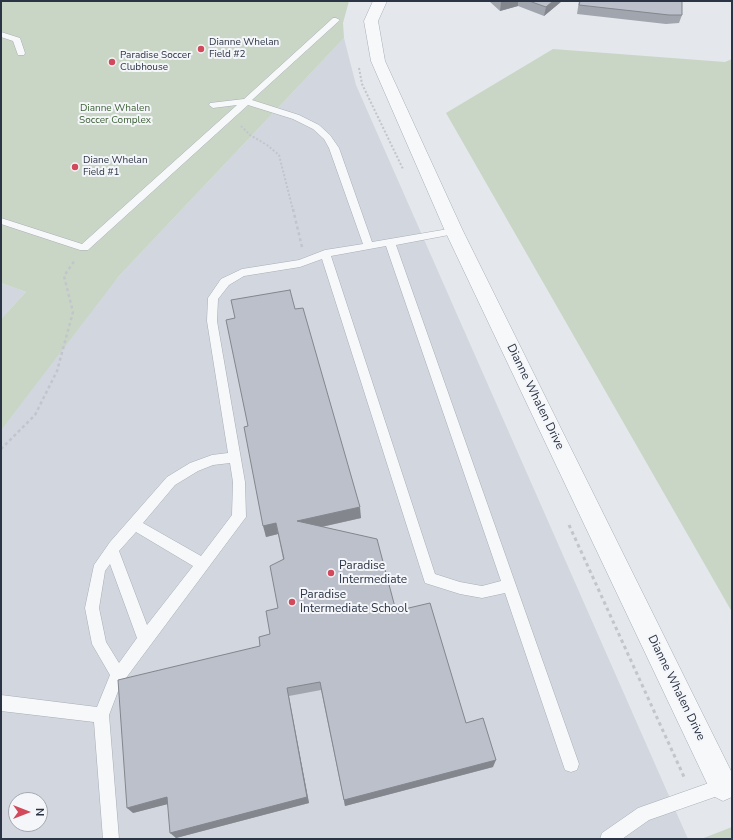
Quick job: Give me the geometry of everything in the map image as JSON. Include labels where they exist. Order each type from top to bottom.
[{"type":"street","name":"Dianne Whalen Drive","points":[[380,1],[372,21],[378,61],[454,231],[723,786]]},
{"type":"lane","points":[[1,221],[84,248],[336,20]]},
{"type":"lane","points":[[1,34],[17,40],[21,52]]},
{"type":"lane","points":[[213,105],[245,101],[296,117],[316,127],[327,137],[334,148],[368,245]]},
{"type":"lane","points":[[112,839],[101,715],[119,676],[145,639],[239,517],[239,482],[212,321],[213,298],[225,282],[242,273],[300,263],[326,254],[368,245],[454,231]]},
{"type":"lane","points":[[390,242],[571,764]]},
{"type":"lane","points":[[326,254],[430,579],[460,588],[482,592],[509,585]]},
{"type":"lane","points":[[119,676],[99,644],[92,608],[99,569],[134,524],[171,481],[194,467],[212,460],[235,457]]},
{"type":"lane","points":[[134,524],[203,564]]},
{"type":"lane","points":[[112,552],[145,639]]},
{"type":"lane","points":[[1,703],[101,715]]},
{"type":"lane","points":[[608,839],[644,814],[723,786]]},
{"type":"path","points":[[226,118],[242,127],[250,135],[267,145],[279,155],[302,247]]},
{"type":"path","points":[[1,450],[35,415],[57,371],[73,312],[64,276],[84,248]]},
{"type":"shaded area","name":"Paradise Intermediate School","points":[[344,38],[356,85],[688,839],[1,839],[1,404],[118,277]]},
{"type":"shaded area","points":[[1,283],[26,292],[1,319]]},
{"type":"green space","name":"Dianne Whalen Soccer Complex","points":[[1,1],[349,1],[343,23],[344,38],[118,277],[1,430],[1,319],[26,292],[1,283]]},
{"type":"green space","points":[[553,49],[725,62],[732,59],[732,612],[446,113]]},
{"type":"green space","points":[[732,827],[732,839],[701,839]]},
{"type":"building","points":[[529,1],[553,1],[546,7]]},
{"type":"building","points":[[580,1],[682,1],[682,15],[669,15],[579,5]]},
{"type":"building","name":"Paradise Intermediate","points":[[290,290],[295,309],[303,308],[360,507],[297,521],[377,539],[396,611],[430,603],[466,723],[483,718],[496,760],[344,800],[320,682],[287,688],[307,797],[170,833],[167,797],[127,808],[118,680],[260,646],[259,637],[270,634],[266,611],[278,608],[270,566],[284,559],[276,523],[263,526],[244,427],[248,426],[226,320],[235,318],[231,300]]},
{"type":"place","name":"Dianne Whelan Field #2","points":[[201,49]]},
{"type":"place","name":"Paradise Soccer Clubhouse","points":[[112,62]]},
{"type":"place","name":"Diane Whelan Field #1","points":[[75,167]]},
{"type":"place","name":"Paradise Intermediate","points":[[331,573]]},
{"type":"place","name":"Paradise Intermediate School","points":[[292,602]]}]
